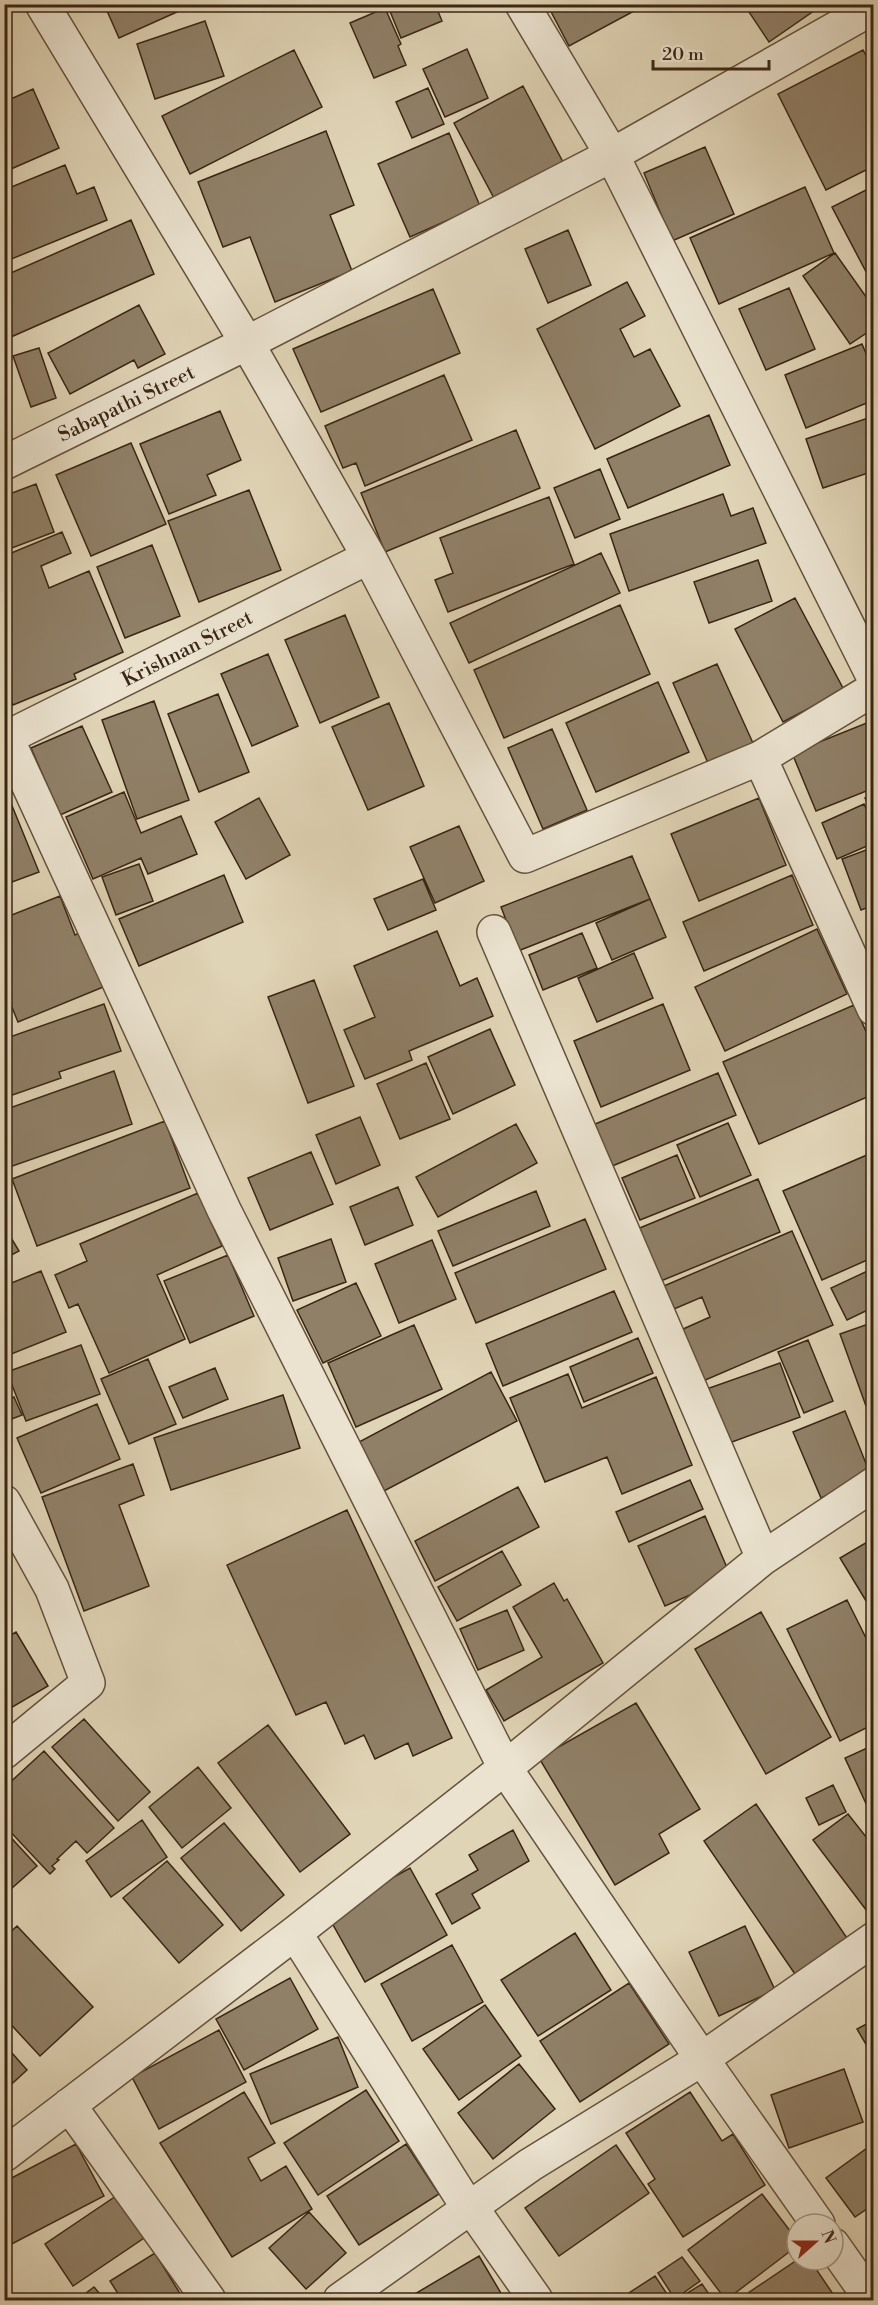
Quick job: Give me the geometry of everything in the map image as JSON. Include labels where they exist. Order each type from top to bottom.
[{"type":"street","points":[[42,4],[247,343],[369,557],[525,856],[760,758],[873,689]]},
{"type":"street","points":[[522,4],[612,155],[873,678]]},
{"type":"street","name":"Sabapathi Street","points":[[4,463],[247,343],[612,155],[867,14]]},
{"type":"street","name":"Krishnan Street","points":[[5,737],[369,557]]},
{"type":"street","points":[[5,737],[224,1210],[505,1768],[702,2059],[810,2212]]},
{"type":"street","points":[[760,758],[873,1009]]},
{"type":"street","points":[[494,932],[763,1558]]},
{"type":"street","points":[[4,2155],[296,1933],[505,1768],[763,1558],[873,1484]]},
{"type":"street","points":[[4,1502],[52,1589],[88,1683],[4,1752]]},
{"type":"street","points":[[296,1933],[467,2206],[471,2207],[536,2301]]},
{"type":"street","points":[[340,2301],[530,2165],[702,2059],[873,1939]]},
{"type":"street","points":[[69,2105],[209,2301]]},
{"type":"street","points":[[845,2262],[873,2298]]},
{"type":"building","points":[[104,4],[176,4],[179,11],[119,38]]},
{"type":"building","points":[[387,4],[435,4],[442,21],[401,38]]},
{"type":"building","points":[[547,4],[647,4],[569,46]]},
{"type":"building","points":[[753,4],[815,4],[818,8],[769,42],[747,9]]},
{"type":"building","points":[[385,8],[401,44],[398,46],[406,65],[374,78],[350,23]]},
{"type":"building","points":[[205,21],[224,76],[155,99],[137,44]]},
{"type":"building","points":[[467,49],[488,98],[445,117],[423,69]]},
{"type":"building","points":[[294,50],[322,107],[190,174],[162,116]]},
{"type":"building","points":[[863,50],[874,70],[874,166],[826,190],[778,94]]},
{"type":"building","points":[[523,86],[564,164],[495,200],[454,123]]},
{"type":"building","points":[[428,88],[444,124],[412,138],[396,102]]},
{"type":"building","points":[[33,89],[59,148],[4,172],[4,102]]},
{"type":"building","points":[[326,131],[354,205],[330,215],[352,271],[275,302],[250,237],[223,247],[198,182]]},
{"type":"building","points":[[449,133],[480,206],[410,237],[378,164]]},
{"type":"building","points":[[705,147],[734,214],[672,241],[644,173]]},
{"type":"building","points":[[65,165],[77,194],[94,187],[107,220],[4,262],[4,190]]},
{"type":"building","points":[[805,187],[834,253],[719,304],[690,238]]},
{"type":"building","points":[[868,189],[874,199],[874,287],[832,207]]},
{"type":"building","points":[[131,220],[154,274],[4,340],[4,276]]},
{"type":"building","points":[[568,230],[591,285],[548,303],[525,249]]},
{"type":"building","points":[[835,253],[874,308],[874,328],[850,344],[803,276]]},
{"type":"building","points":[[627,282],[645,316],[620,329],[634,357],[650,349],[680,406],[595,449],[537,329]]},
{"type":"building","points":[[789,288],[815,349],[766,370],[739,309]]},
{"type":"building","points":[[433,289],[460,353],[321,412],[293,349]]},
{"type":"building","points":[[139,305],[165,354],[138,368],[134,360],[70,394],[48,353]]},
{"type":"building","points":[[874,343],[874,362],[866,346]]},
{"type":"building","points":[[862,344],[874,372],[874,400],[806,428],[785,375]]},
{"type":"building","points":[[39,348],[56,398],[31,407],[13,356]]},
{"type":"building","points":[[444,375],[472,440],[365,486],[356,463],[343,468],[325,426]]},
{"type":"building","points":[[220,411],[241,460],[207,475],[216,495],[169,514],[140,444]]},
{"type":"building","points":[[709,415],[730,465],[628,508],[607,459]]},
{"type":"building","points":[[874,416],[874,471],[823,488],[806,439]]},
{"type":"building","points":[[516,430],[540,488],[385,552],[361,493]]},
{"type":"building","points":[[131,443],[166,524],[91,556],[56,475]]},
{"type":"building","points":[[600,469],[620,519],[575,538],[554,488]]},
{"type":"building","points":[[36,484],[54,532],[4,551],[4,496]]},
{"type":"building","points":[[249,490],[281,570],[199,602],[168,521]]},
{"type":"building","points":[[723,494],[731,516],[753,508],[766,543],[629,591],[610,534]]},
{"type":"building","points":[[549,497],[574,564],[448,612],[435,580],[453,573],[440,538]]},
{"type":"building","points":[[62,532],[71,553],[41,566],[49,588],[89,571],[123,652],[74,674],[76,679],[13,705],[4,684],[4,556]]},
{"type":"building","points":[[152,545],[180,616],[125,638],[97,567]]},
{"type":"building","points":[[601,553],[620,593],[469,663],[450,623]]},
{"type":"building","points":[[758,560],[772,601],[709,623],[694,582]]},
{"type":"building","points":[[795,598],[844,690],[783,722],[735,629]]},
{"type":"building","points":[[620,605],[650,674],[504,738],[474,670]]},
{"type":"building","points":[[345,615],[379,697],[320,723],[285,640]]},
{"type":"building","points":[[268,654],[298,726],[252,746],[221,674]]},
{"type":"building","points":[[717,664],[753,743],[708,763],[673,683]]},
{"type":"building","points":[[658,682],[689,752],[596,792],[566,723]]},
{"type":"building","points":[[218,694],[249,772],[199,792],[168,714]]},
{"type":"building","points":[[154,701],[189,800],[137,819],[102,720]]},
{"type":"building","points":[[389,703],[424,786],[368,810],[332,727]]},
{"type":"building","points":[[874,720],[874,788],[816,811],[792,753]]},
{"type":"building","points":[[82,726],[112,792],[60,815],[31,748]]},
{"type":"building","points":[[552,729],[587,810],[543,829],[508,748]]},
{"type":"building","points":[[4,786],[39,872],[4,885]]},
{"type":"building","points":[[124,792],[141,833],[181,816],[197,854],[148,874],[141,858],[93,879],[66,817]]},
{"type":"building","points":[[874,795],[874,817],[865,798]]},
{"type":"building","points":[[259,798],[290,855],[246,879],[215,822]]},
{"type":"building","points":[[759,798],[786,865],[699,901],[671,834]]},
{"type":"building","points":[[864,804],[874,825],[874,843],[837,859],[822,823]]},
{"type":"building","points":[[459,826],[484,881],[435,903],[410,847]]},
{"type":"building","points":[[874,847],[874,905],[861,910],[842,859]]},
{"type":"building","points":[[632,856],[650,899],[518,951],[501,907]]},
{"type":"building","points":[[139,864],[153,901],[116,915],[102,877]]},
{"type":"building","points":[[224,875],[243,922],[139,966],[119,919]]},
{"type":"building","points":[[792,875],[813,925],[704,971],[683,922]]},
{"type":"building","points":[[423,879],[436,910],[388,930],[374,899]]},
{"type":"building","points":[[60,896],[75,935],[86,930],[108,985],[18,1022],[4,988],[4,918]]},
{"type":"building","points":[[650,899],[666,937],[612,960],[596,923]]},
{"type":"building","points":[[874,915],[874,930],[868,917]]},
{"type":"building","points":[[817,929],[847,994],[725,1051],[695,987]]},
{"type":"building","points":[[437,931],[460,986],[477,978],[493,1016],[409,1051],[412,1060],[365,1079],[344,1030],[375,1017],[354,966]]},
{"type":"building","points":[[582,933],[597,968],[543,990],[529,955]]},
{"type":"building","points":[[634,953],[653,998],[597,1022],[578,978]]},
{"type":"building","points":[[314,980],[354,1086],[308,1103],[268,997]]},
{"type":"building","points":[[4,1003],[11,1014],[4,1019]]},
{"type":"building","points":[[104,1004],[121,1051],[59,1072],[61,1078],[4,1098],[4,1039]]},
{"type":"building","points":[[663,1004],[690,1070],[601,1107],[574,1041]]},
{"type":"building","points":[[854,1005],[874,1049],[874,1094],[759,1144],[723,1062]]},
{"type":"building","points":[[490,1029],[515,1085],[453,1114],[428,1057]]},
{"type":"building","points":[[426,1063],[450,1119],[400,1139],[377,1084]]},
{"type":"building","points":[[114,1071],[132,1124],[4,1169],[4,1110]]},
{"type":"building","points":[[718,1073],[736,1115],[605,1169],[588,1127]]},
{"type":"building","points":[[360,1117],[380,1165],[336,1184],[316,1135]]},
{"type":"building","points":[[165,1121],[190,1188],[37,1246],[12,1179]]},
{"type":"building","points":[[728,1123],[751,1175],[700,1197],[677,1145]]},
{"type":"building","points":[[516,1124],[537,1163],[438,1217],[416,1177]]},
{"type":"building","points":[[311,1152],[333,1204],[270,1230],[248,1178]]},
{"type":"building","points":[[874,1152],[874,1257],[822,1280],[783,1191]]},
{"type":"building","points":[[677,1155],[695,1198],[640,1220],[622,1178]]},
{"type":"building","points":[[758,1179],[780,1232],[656,1283],[635,1230]]},
{"type":"building","points":[[398,1187],[413,1225],[365,1245],[350,1207]]},
{"type":"building","points":[[536,1191],[550,1226],[453,1266],[438,1231]]},
{"type":"building","points":[[198,1193],[222,1246],[157,1275],[185,1339],[109,1373],[78,1304],[69,1308],[55,1275],[87,1261],[80,1244]]},
{"type":"building","points":[[585,1219],[606,1269],[476,1323],[455,1273]]},
{"type":"building","points":[[4,1226],[19,1251],[4,1259]]},
{"type":"building","points":[[792,1231],[833,1325],[703,1381],[681,1330],[710,1317],[702,1297],[674,1309],[664,1286]]},
{"type":"building","points":[[331,1239],[346,1282],[293,1301],[278,1258]]},
{"type":"building","points":[[432,1240],[456,1299],[399,1323],[375,1264]]},
{"type":"building","points":[[228,1255],[254,1316],[190,1343],[164,1281]]},
{"type":"building","points":[[874,1268],[874,1307],[847,1320],[831,1288]]},
{"type":"building","points":[[41,1271],[66,1332],[4,1357],[4,1286]]},
{"type":"building","points":[[356,1283],[381,1336],[323,1363],[297,1310]]},
{"type":"building","points":[[614,1291],[632,1332],[503,1386],[486,1344]]},
{"type":"building","points":[[874,1322],[874,1403],[866,1406],[840,1334]]},
{"type":"building","points":[[414,1325],[442,1389],[356,1427],[328,1363]]},
{"type":"building","points":[[638,1338],[653,1373],[584,1402],[570,1367]]},
{"type":"building","points":[[808,1340],[833,1401],[804,1413],[778,1352]]},
{"type":"building","points":[[81,1345],[100,1394],[26,1421],[7,1372]]},
{"type":"building","points":[[148,1359],[176,1424],[129,1444],[101,1379]]},
{"type":"building","points":[[780,1363],[800,1417],[721,1446],[701,1391]]},
{"type":"building","points":[[215,1368],[228,1399],[183,1418],[169,1387]]},
{"type":"building","points":[[491,1372],[517,1421],[384,1491],[359,1442]]},
{"type":"building","points":[[568,1374],[582,1408],[656,1377],[692,1465],[622,1494],[607,1457],[545,1482],[510,1398]]},
{"type":"building","points":[[4,1380],[11,1395],[4,1397]]},
{"type":"building","points":[[283,1395],[300,1448],[171,1490],[154,1438]]},
{"type":"building","points":[[14,1397],[22,1415],[4,1422],[4,1401]]},
{"type":"building","points":[[97,1404],[120,1459],[41,1493],[17,1438]]},
{"type":"building","points":[[845,1411],[871,1476],[821,1498],[793,1432]]},
{"type":"building","points":[[133,1464],[144,1495],[119,1505],[149,1586],[84,1611],[42,1497]]},
{"type":"building","points":[[690,1480],[703,1509],[629,1542],[616,1512]]},
{"type":"building","points":[[518,1487],[539,1527],[435,1581],[415,1541]]},
{"type":"building","points":[[347,1510],[452,1738],[413,1756],[408,1743],[375,1759],[364,1735],[345,1744],[326,1702],[296,1715],[227,1565]]},
{"type":"building","points":[[705,1516],[731,1577],[665,1606],[638,1546]]},
{"type":"building","points":[[874,1538],[874,1614],[840,1558]]},
{"type":"building","points":[[502,1551],[521,1585],[457,1621],[438,1587]]},
{"type":"building","points":[[554,1583],[564,1601],[567,1599],[603,1663],[504,1721],[486,1690],[542,1657],[513,1607]]},
{"type":"building","points":[[847,1600],[874,1654],[874,1724],[840,1741],[787,1629]]},
{"type":"building","points":[[507,1610],[524,1650],[478,1670],[460,1629]]},
{"type":"building","points":[[761,1612],[831,1737],[766,1774],[695,1649]]},
{"type":"building","points":[[16,1632],[48,1686],[4,1712],[4,1639]]},
{"type":"building","points":[[636,1703],[700,1809],[659,1834],[669,1853],[615,1885],[539,1758]]},
{"type":"building","points":[[84,1719],[150,1792],[118,1821],[52,1747]]},
{"type":"building","points":[[268,1725],[350,1834],[300,1872],[218,1763]]},
{"type":"building","points":[[874,1745],[874,1821],[845,1758]]},
{"type":"building","points":[[44,1751],[114,1828],[87,1853],[76,1841],[57,1859],[59,1860],[52,1866],[55,1869],[50,1874],[4,1825],[4,1788]]},
{"type":"building","points":[[198,1767],[231,1808],[182,1848],[149,1807]]},
{"type":"building","points":[[833,1785],[846,1812],[819,1825],[806,1798]]},
{"type":"building","points":[[756,1804],[849,1941],[797,1977],[704,1841]]},
{"type":"building","points":[[848,1814],[874,1847],[874,1913],[870,1915],[813,1840]]},
{"type":"building","points":[[142,1820],[167,1857],[111,1897],[86,1861]]},
{"type":"building","points":[[224,1823],[284,1895],[241,1931],[181,1858]]},
{"type":"building","points":[[4,1830],[37,1866],[4,1895]]},
{"type":"building","points":[[513,1830],[529,1861],[472,1894],[480,1908],[452,1924],[436,1894],[478,1870],[469,1855]]},
{"type":"building","points":[[167,1861],[223,1925],[179,1963],[123,1898]]},
{"type":"building","points":[[410,1868],[447,1935],[365,1982],[327,1914]]},
{"type":"building","points":[[17,1926],[93,2007],[40,2056],[4,2017],[4,1938]]},
{"type":"building","points":[[745,1926],[775,1990],[719,2016],[689,1952]]},
{"type":"building","points":[[575,1933],[611,1990],[538,2036],[501,1980]]},
{"type":"building","points":[[452,1945],[483,2002],[412,2041],[381,1984]]},
{"type":"building","points":[[290,1978],[318,2029],[244,2070],[216,2019]]},
{"type":"building","points":[[629,1983],[669,2044],[580,2102],[540,2041]]},
{"type":"building","points":[[485,2005],[521,2056],[459,2100],[423,2049]]},
{"type":"building","points":[[874,2020],[874,2058],[857,2029]]},
{"type":"building","points":[[219,2030],[246,2082],[159,2129],[132,2077]]},
{"type":"building","points":[[338,2037],[358,2087],[271,2124],[250,2074]]},
{"type":"building","points":[[4,2044],[27,2070],[4,2091]]},
{"type":"building","points":[[519,2064],[555,2109],[493,2159],[458,2113]]},
{"type":"building","points":[[844,2069],[863,2122],[789,2148],[771,2095]]},
{"type":"building","points":[[366,2090],[399,2141],[318,2195],[284,2143]]},
{"type":"building","points":[[244,2092],[275,2143],[248,2158],[261,2181],[286,2166],[312,2209],[232,2257],[160,2143]]},
{"type":"building","points":[[690,2092],[722,2141],[733,2134],[765,2185],[683,2237],[648,2184],[655,2179],[626,2133]]},
{"type":"building","points":[[874,2143],[874,2204],[855,2217],[826,2178]]},
{"type":"building","points":[[76,2144],[104,2196],[4,2248],[4,2182]]},
{"type":"building","points":[[406,2144],[439,2194],[359,2245],[327,2196]]},
{"type":"building","points":[[616,2145],[649,2193],[559,2256],[525,2208]]},
{"type":"building","points":[[119,2194],[147,2236],[73,2286],[45,2244]]},
{"type":"building","points":[[762,2194],[785,2224],[785,2255],[726,2300],[688,2250]]},
{"type":"building","points":[[309,2212],[346,2253],[306,2289],[269,2248]]},
{"type":"building","points":[[155,2253],[184,2300],[122,2300],[110,2281]]},
{"type":"building","points":[[479,2256],[505,2300],[409,2300],[408,2298]]},
{"type":"building","points":[[682,2257],[700,2281],[675,2299],[658,2273]]},
{"type":"building","points":[[785,2268],[785,2272],[818,2272],[837,2300],[744,2300],[742,2297]]},
{"type":"building","points":[[655,2276],[671,2300],[618,2300]]},
{"type":"building","points":[[702,2284],[713,2300],[676,2300]]},
{"type":"building","points":[[94,2287],[105,2300],[77,2300]]}]
